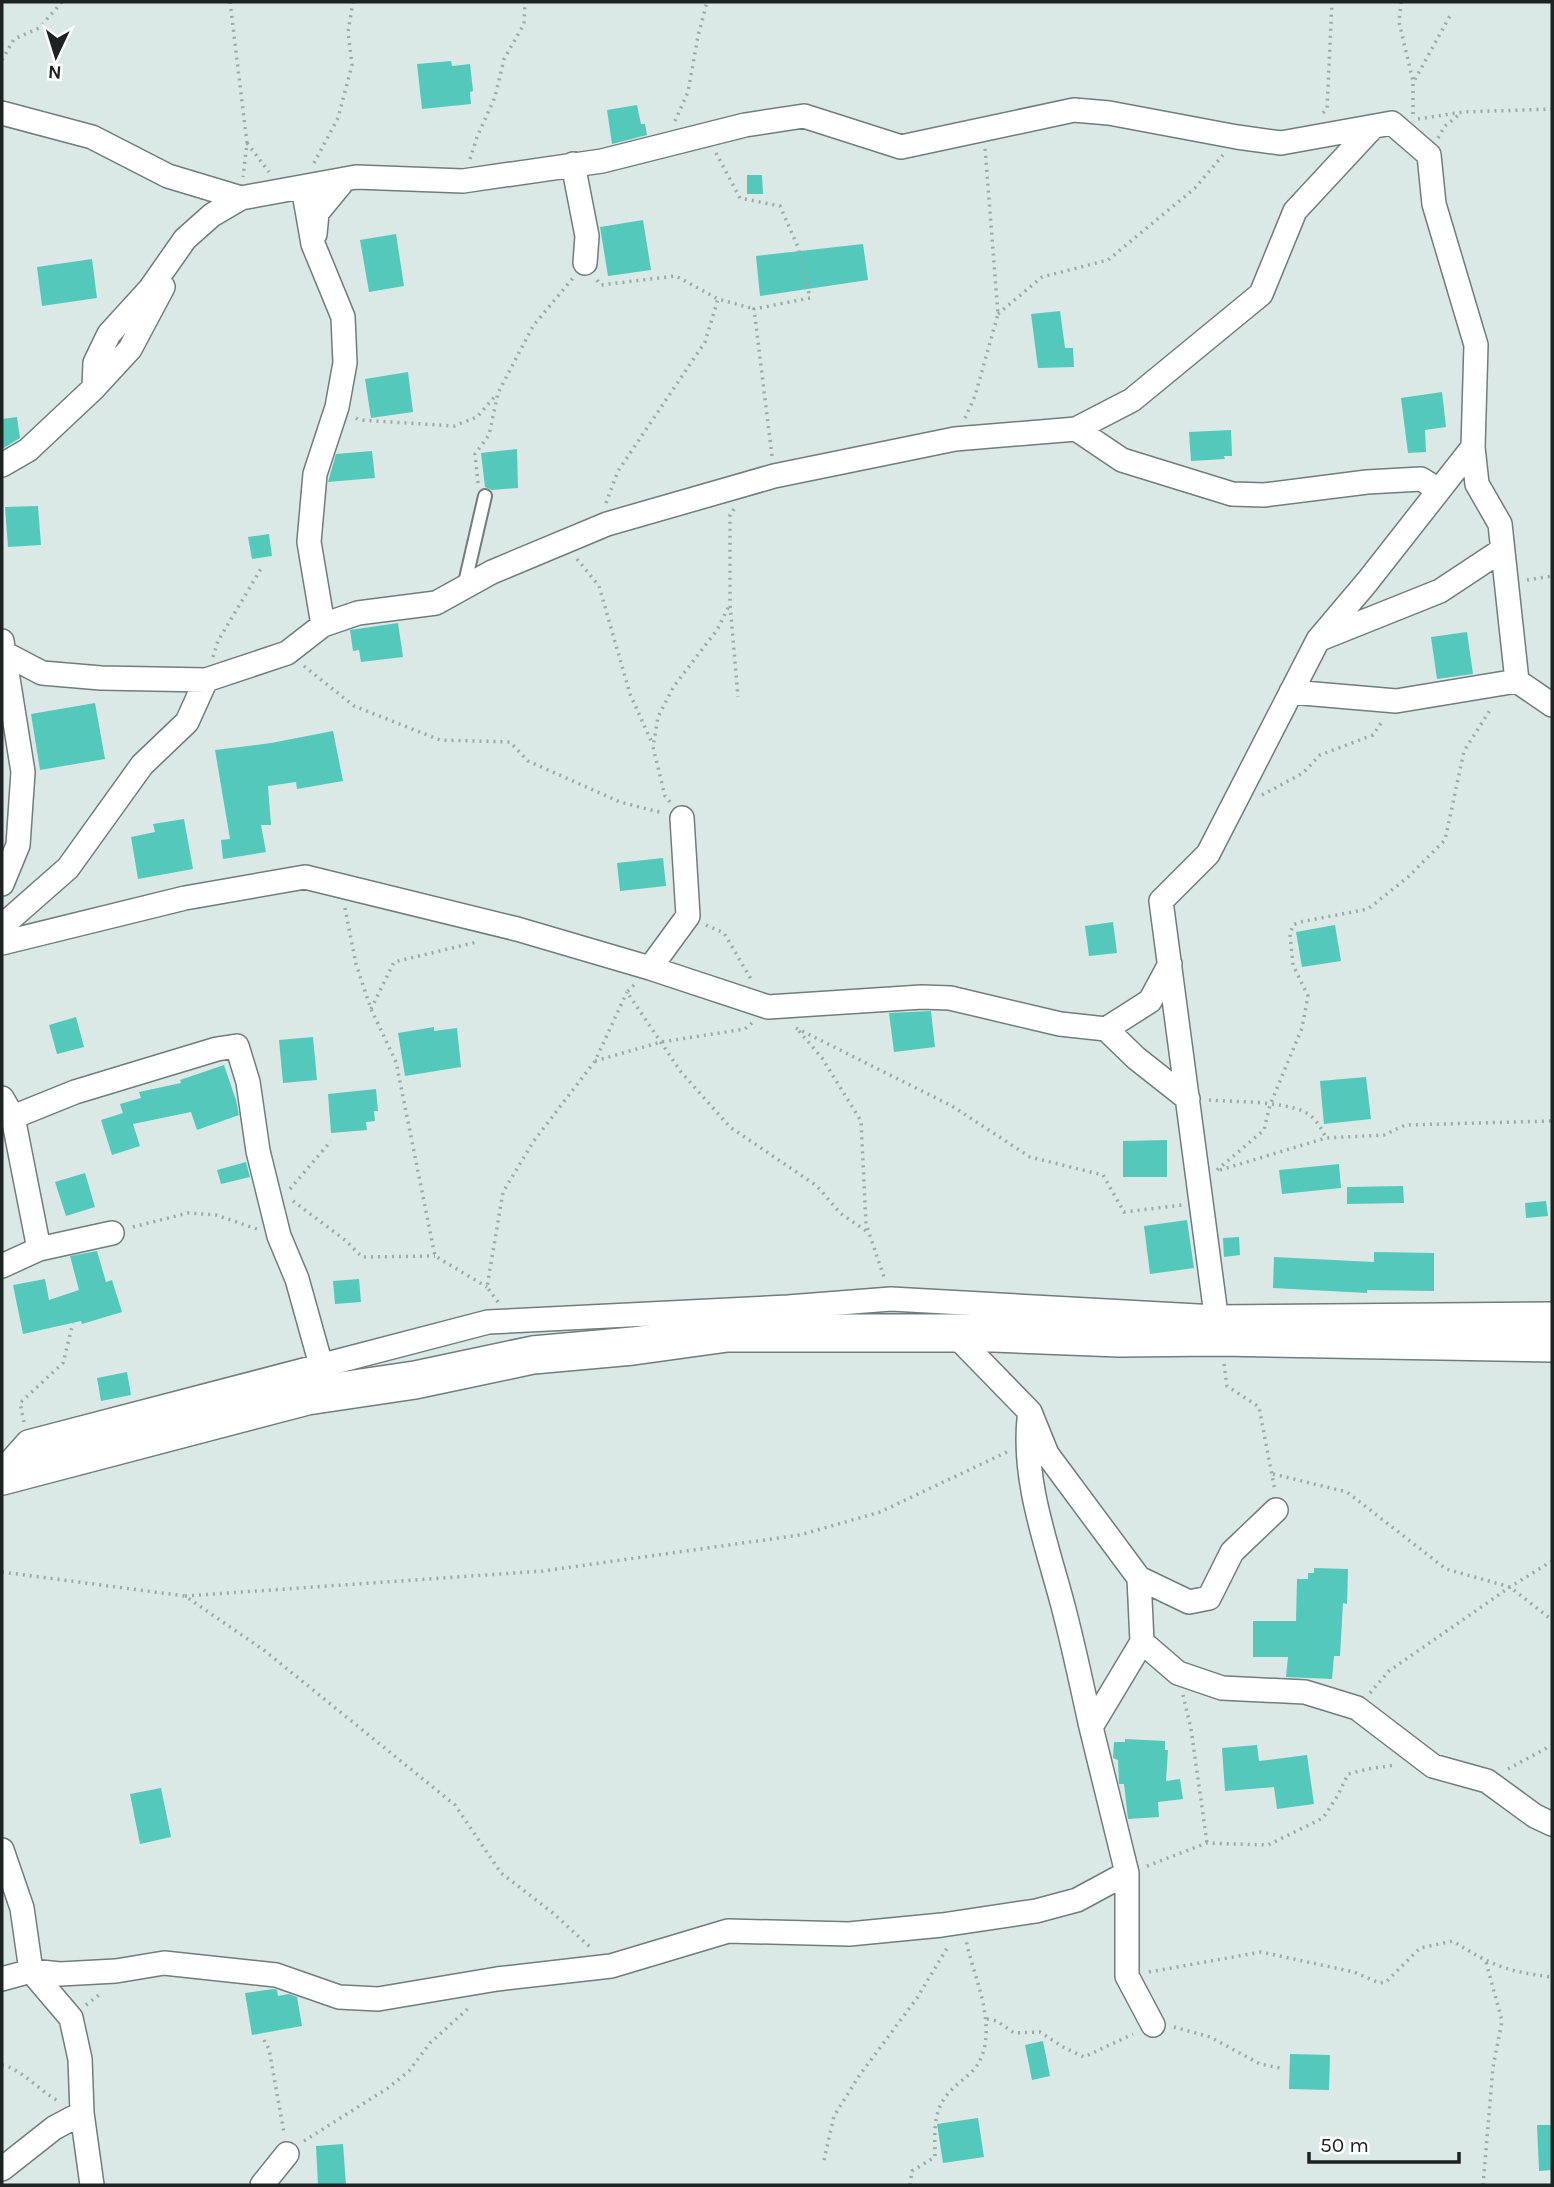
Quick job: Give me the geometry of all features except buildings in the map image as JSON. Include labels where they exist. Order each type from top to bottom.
[{"type":"main road","points":[[2,1476],[307,1396],[415,1380],[533,1356],[727,1333],[953,1333],[1119,1338],[1218,1327],[1552,1343]]},
{"type":"street","points":[[2,465],[28,450],[94,388],[95,363],[109,334],[150,289],[185,239],[212,215],[241,198],[356,177],[463,181],[602,160],[746,125],[804,116],[901,147],[1074,110],[1109,113],[1281,143],[1392,123],[1429,155],[1434,204],[1476,345],[1473,447],[1477,484],[1500,524],[1517,681]]},
{"type":"street","points":[[2,113],[92,137],[169,176],[241,198]]},
{"type":"street","points":[[3,645],[42,673],[101,678],[206,680],[287,653],[323,625],[358,613],[436,603],[492,572],[596,528],[764,478],[954,439],[1076,429],[1132,400],[1261,294],[1295,211],[1373,127]]},
{"type":"street","points":[[573,164],[587,236],[585,263]]},
{"type":"street","points":[[313,244],[317,213],[345,179]]},
{"type":"street","points":[[303,187],[313,244],[343,317],[345,363],[337,407],[315,474],[309,542],[323,625]]},
{"type":"street","points":[[1076,429],[1122,460],[1232,494],[1264,495],[1367,482],[1421,479],[1440,490]]},
{"type":"street","points":[[1218,1327],[1201,1203],[1207,1173],[1188,1099],[1161,901],[1208,854],[1318,640],[1473,447]]},
{"type":"street","points":[[1318,640],[1440,591],[1502,550]]},
{"type":"street","points":[[3,645],[23,772],[18,845],[4,874]]},
{"type":"street","points":[[12,700],[42,673]]},
{"type":"street","points":[[2,926],[68,868],[142,765],[187,722],[206,680]]},
{"type":"street","points":[[1291,692],[1396,701],[1517,681],[1552,705]]},
{"type":"street","points":[[650,968],[688,916],[682,818]]},
{"type":"street","points":[[2,943],[185,898],[305,877],[517,929],[650,968],[768,1007],[922,996],[950,998],[1060,1024],[1106,1029],[1136,1058],[1188,1099]]},
{"type":"street","points":[[1106,1029],[1150,1001],[1170,964]]},
{"type":"street","points":[[39,1250],[7,1107],[75,1092],[217,1049],[237,1046],[248,1082],[258,1151],[279,1236],[297,1279],[321,1365]]},
{"type":"street","points":[[2,1266],[39,1250],[112,1233]]},
{"type":"street","points":[[2,1471],[27,1442],[488,1322],[788,1307],[891,1299],[1218,1327],[1552,1314]]},
{"type":"street","points":[[953,1333],[1030,1412],[1047,1454],[1139,1578],[1189,1602],[1209,1598],[1232,1552],[1276,1510]]},
{"type":"street","points":[[1030,1412],[1027,1442],[1032,1489],[1065,1611],[1127,1873],[1126,1976],[1153,2025]]},
{"type":"street","points":[[1091,1727],[1142,1642],[1139,1578]]},
{"type":"street","points":[[1142,1642],[1178,1673],[1222,1688],[1305,1692],[1357,1708],[1433,1766],[1488,1781],[1535,1816],[1552,1824]]},
{"type":"street","points":[[2,1850],[22,1908],[30,1971],[71,2018],[80,2059],[82,2113],[92,2185]]},
{"type":"street","points":[[2,1979],[30,1971],[60,1974],[116,1971],[164,1963],[276,1975],[339,1997],[379,1999],[497,1979],[611,1966],[728,1931],[849,1934],[1036,1911],[1077,1900],[1127,1873]]},
{"type":"street","points":[[2,2169],[54,2128],[82,2113]]},
{"type":"street","points":[[262,2185],[287,2154]]},
{"type":"lane","points":[[464,587],[485,496]]},
{"type":"path","points":[[2,60],[14,38],[39,28],[62,2]]},
{"type":"path","points":[[230,2],[247,143],[241,198]]},
{"type":"path","points":[[303,187],[338,118],[352,65],[348,32],[353,2]]},
{"type":"path","points":[[463,181],[477,137],[495,97],[504,59],[524,24],[525,2]]},
{"type":"path","points":[[665,145],[688,92],[706,2]]},
{"type":"path","points":[[1306,138],[1326,109],[1332,2]]},
{"type":"path","points":[[1401,2],[1399,22],[1413,83],[1413,119],[1463,112],[1552,109]]},
{"type":"path","points":[[1413,83],[1451,14]]},
{"type":"path","points":[[1429,155],[1445,126],[1463,112]]},
{"type":"path","points":[[954,439],[975,397],[998,314],[984,131]]},
{"type":"path","points":[[337,407],[360,420],[454,426],[477,417],[498,393],[533,326],[585,263],[601,285],[676,276],[718,299],[754,309],[810,298],[797,247],[780,206],[740,198],[706,135]]},
{"type":"path","points":[[998,314],[1042,277],[1108,260],[1195,188],[1237,137]]},
{"type":"path","points":[[596,528],[618,471],[705,342],[718,299]]},
{"type":"path","points":[[738,697],[730,604],[730,515],[764,478],[754,309]]},
{"type":"path","points":[[485,496],[478,491],[475,454],[489,435],[498,393]]},
{"type":"path","points":[[564,542],[598,586],[630,694],[653,747],[665,796],[682,818]]},
{"type":"path","points":[[206,680],[218,641],[262,567]]},
{"type":"path","points":[[653,747],[657,717],[674,686],[717,630],[730,604]]},
{"type":"path","points":[[287,653],[354,705],[440,740],[510,742],[528,761],[597,792],[620,802],[682,818]]},
{"type":"path","points":[[1207,1173],[1264,1130],[1270,1105],[1302,1028],[1308,996],[1293,965],[1290,934],[1293,925],[1368,909],[1408,877],[1445,840],[1464,751],[1501,692],[1517,681]]},
{"type":"path","points":[[1228,813],[1303,773],[1320,755],[1373,735],[1396,701]]},
{"type":"path","points":[[340,885],[356,964],[371,1009],[396,1062],[435,1256]]},
{"type":"path","points":[[688,916],[724,933],[768,1007],[797,1029],[952,1106],[1030,1157],[1103,1175],[1124,1212],[1201,1203]]},
{"type":"path","points":[[371,1009],[394,962],[461,947],[517,929]]},
{"type":"path","points":[[487,1287],[503,1192],[533,1142],[596,1061],[628,992],[650,968]]},
{"type":"path","points":[[628,992],[681,1072],[730,1127],[817,1186],[840,1213],[869,1233]]},
{"type":"path","points":[[596,1061],[661,1042],[745,1029],[768,1007]]},
{"type":"path","points":[[797,1029],[822,1058],[861,1121],[866,1224],[891,1299]]},
{"type":"path","points":[[1188,1099],[1270,1105],[1305,1112],[1318,1122],[1326,1138]]},
{"type":"path","points":[[1207,1173],[1326,1138],[1384,1135],[1405,1125],[1552,1121]]},
{"type":"path","points":[[331,1141],[285,1195],[345,1240],[362,1257],[435,1256],[487,1287],[512,1320]]},
{"type":"path","points":[[112,1233],[188,1213],[216,1215],[279,1236]]},
{"type":"path","points":[[27,1442],[20,1403],[63,1363],[73,1323]]},
{"type":"path","points":[[1218,1327],[1227,1386],[1259,1407],[1273,1474],[1276,1510]]},
{"type":"path","points":[[2,1572],[186,1597],[543,1571],[800,1535],[880,1512],[1027,1442]]},
{"type":"path","points":[[1273,1474],[1347,1493],[1446,1569],[1510,1587],[1552,1620]]},
{"type":"path","points":[[1357,1708],[1389,1671],[1552,1561]]},
{"type":"path","points":[[186,1597],[265,1651],[455,1805],[501,1873],[553,1913],[611,1966]]},
{"type":"path","points":[[1178,1673],[1191,1729],[1207,1843]]},
{"type":"path","points":[[1488,1781],[1552,1745]]},
{"type":"path","points":[[1127,1873],[1207,1843],[1268,1845],[1323,1818],[1348,1774],[1403,1764],[1433,1766]]},
{"type":"path","points":[[910,2185],[912,2171],[935,2157],[935,2120],[946,2096],[973,2073],[985,2048],[987,2019],[972,1970],[962,1922]]},
{"type":"path","points":[[824,2160],[834,2116],[859,2076],[917,1998],[962,1922]]},
{"type":"path","points":[[1126,1976],[1261,1952],[1353,1972],[1379,1983],[1386,1982],[1420,1948],[1453,1941],[1486,1962],[1522,1974],[1552,1977]]},
{"type":"path","points":[[1483,2185],[1493,2067],[1502,2021],[1486,1962]]},
{"type":"path","points":[[71,2018],[108,1986],[116,1971]]},
{"type":"path","points":[[264,2040],[269,2049],[287,2154],[325,2126],[388,2088],[409,2071],[430,2043],[474,2004],[497,1979]]},
{"type":"path","points":[[987,2019],[997,2021],[1014,2033],[1040,2032],[1084,2057],[1153,2025],[1167,2025],[1210,2036],[1260,2064],[1280,2068]]},
{"type":"path","points":[[2,2065],[12,2067],[42,2092],[82,2113]]}]
